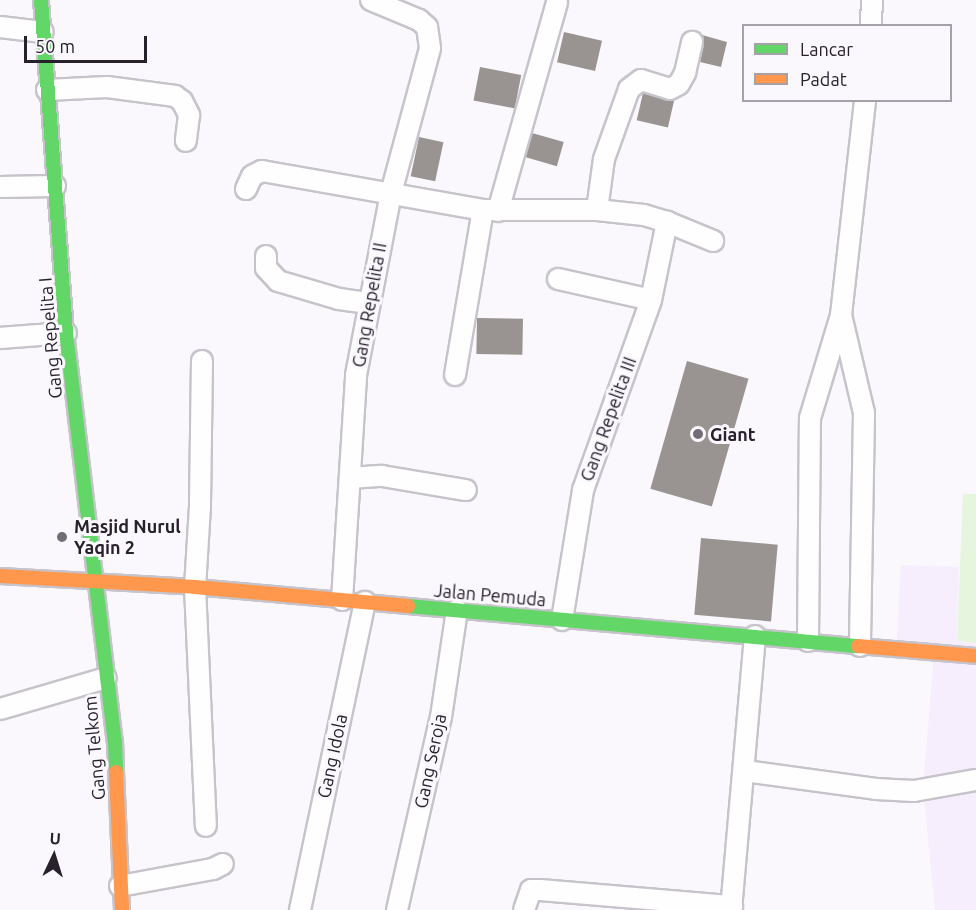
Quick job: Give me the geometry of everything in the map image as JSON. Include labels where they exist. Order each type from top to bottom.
[{"type":"main road","name":"Gang Repelita I","points":[[41,0],[66,333],[94,583]]},
{"type":"main road","name":"Jalan Pemuda","points":[[0,576],[195,587],[976,656]]},
{"type":"main road","name":"Gang Telkom","points":[[94,583],[115,741],[122,910]]},
{"type":"street","name":"Gang Repelita II","points":[[342,600],[356,375],[391,193],[430,48],[427,27],[418,20],[371,0]]},
{"type":"street","points":[[870,24],[872,0]]},
{"type":"street","points":[[455,375],[490,210],[557,2]]},
{"type":"street","points":[[0,27],[42,32]]},
{"type":"street","points":[[597,210],[604,159],[629,89],[641,80],[670,89],[679,84],[685,73],[692,42]]},
{"type":"street","points":[[47,90],[107,87],[169,94],[182,101],[189,115],[186,141]]},
{"type":"street","points":[[808,641],[810,418],[840,315],[865,102]]},
{"type":"street","points":[[246,189],[252,176],[262,171],[490,210],[597,210],[644,215],[713,241]]},
{"type":"street","points":[[0,187],[55,186]]},
{"type":"street","name":"Gang Repelita III","points":[[562,620],[583,490],[651,300],[667,222]]},
{"type":"street","points":[[266,256],[266,268],[278,280],[339,299],[369,303]]},
{"type":"street","points":[[558,279],[651,300]]},
{"type":"street","points":[[840,315],[864,413],[861,646]]},
{"type":"street","points":[[0,338],[66,333]]},
{"type":"street","points":[[202,361],[200,506],[195,587],[206,826]]},
{"type":"street","points":[[350,478],[382,476],[466,490]]},
{"type":"street","name":"Gang Idola","points":[[300,910],[365,602]]},
{"type":"street","name":"Gang Seroja","points":[[397,910],[441,717],[457,610]]},
{"type":"street","points":[[524,910],[531,890],[731,908],[745,771],[755,636]]},
{"type":"street","points":[[0,709],[106,678]]},
{"type":"street","points":[[745,771],[876,789],[914,791],[976,780]]},
{"type":"street","points":[[120,886],[213,869],[223,864]]},
{"type":"shaded area","points":[[901,565],[959,567],[957,641],[976,643],[976,910],[935,910],[923,787],[934,655],[896,651]]},
{"type":"green space","points":[[963,494],[976,494],[976,643],[957,641]]},
{"type":"building","points":[[564,32],[602,41],[595,71],[557,62]]},
{"type":"building","points":[[702,35],[727,42],[721,67],[700,62],[704,44]]},
{"type":"building","points":[[480,67],[521,75],[515,108],[474,100]]},
{"type":"building","points":[[643,93],[674,100],[668,127],[637,120]]},
{"type":"building","points":[[532,133],[564,142],[557,166],[525,157]]},
{"type":"building","points":[[419,137],[443,142],[435,181],[411,176]]},
{"type":"building","points":[[477,318],[523,319],[522,355],[476,354]]},
{"type":"building","name":"Giant","points":[[687,361],[749,379],[712,506],[650,489]]},
{"type":"building","points":[[701,538],[778,545],[771,621],[694,615]]},
{"type":"traffic: fast","points":[[41,0],[66,333],[115,741],[116,772]]},
{"type":"traffic: fast","points":[[408,606],[858,646]]},
{"type":"traffic: slow","points":[[0,576],[195,587],[408,606]]},
{"type":"traffic: slow","points":[[858,646],[976,656]]},
{"type":"traffic: slow","points":[[116,772],[122,910]]},
{"type":"place","name":"Giant","points":[[698,434]]},
{"type":"place","name":"Masjid Nurul Yaqin 2","points":[[62,537]]}]
